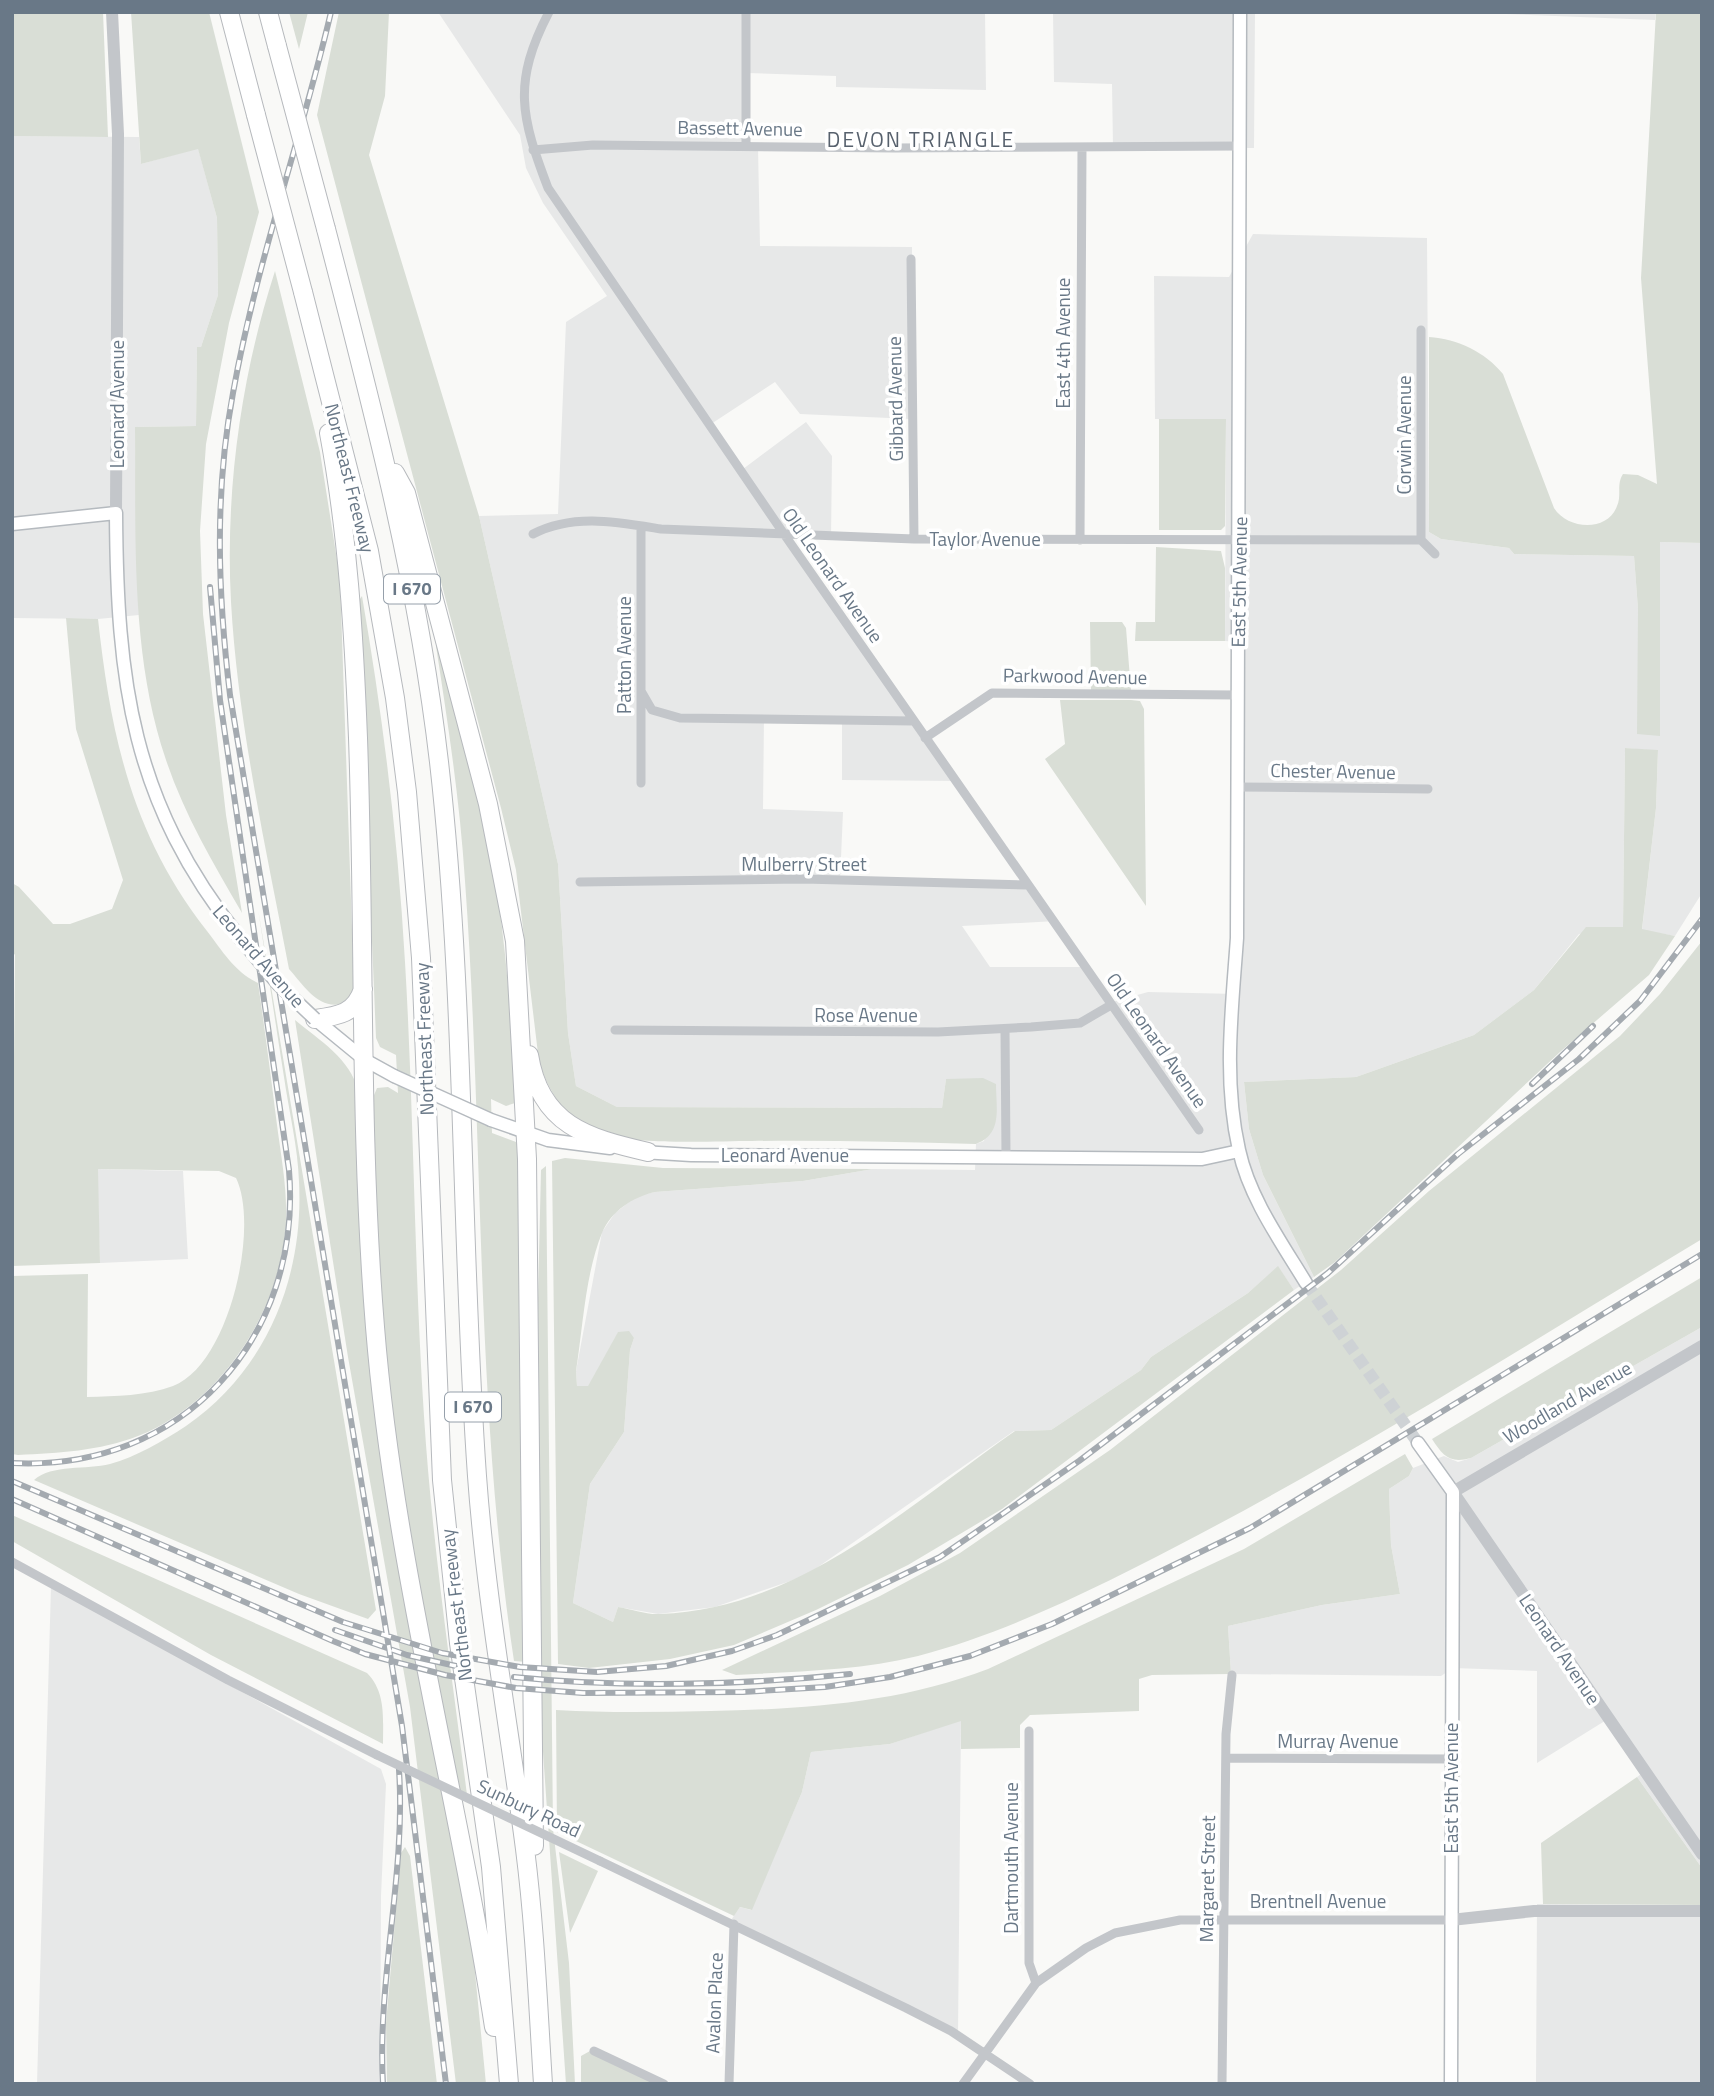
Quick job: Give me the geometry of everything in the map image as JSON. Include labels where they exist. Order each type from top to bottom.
[{"type":"highway","name":"Northeast Freeway","points":[[229,12],[369,551],[406,780],[421,958],[442,1480],[460,1643],[489,1854],[509,2084]]},
{"type":"highway","name":"Northeast Freeway","points":[[268,12],[384,452],[420,633],[442,797],[456,981],[468,1323],[478,1487],[491,1611],[526,1855],[544,2084]]},
{"type":"highway","points":[[303,292],[332,451],[348,562],[360,813],[367,1211],[375,1328],[392,1482],[411,1596],[472,1885],[495,2029],[507,2052]]},
{"type":"highway","points":[[384,452],[406,494],[471,737],[504,882],[531,1072],[549,1106],[582,1134],[648,1152]]},
{"type":"highway","points":[[517,969],[527,1159],[532,1794],[544,2084]]},
{"type":"highway","points":[[315,1019],[348,1012],[355,1006],[364,986]]},
{"type":"main road","name":"East 5th Avenue","points":[[1239,1151],[1229,1091],[1228,1051],[1237,938],[1240,12]]},
{"type":"main road","points":[[12,524],[116,513]]},
{"type":"main road","name":"Leonard Avenue","points":[[116,513],[118,633],[134,732],[157,798],[184,857],[218,911],[278,984],[365,1060],[394,1076],[524,1133],[548,1140],[648,1152],[1202,1158],[1239,1151]]},
{"type":"main road","points":[[1239,1151],[1256,1198],[1306,1283]]},
{"type":"main road","name":"Leonard Avenue","points":[[1418,1443],[1452,1492]]},
{"type":"main road","name":"East 5th Avenue","points":[[1451,2084],[1452,1492]]},
{"type":"street","name":"Leonard Avenue","points":[[112,12],[118,114],[116,513]]},
{"type":"street","name":"Old Leonard Avenue","points":[[549,12],[530,48],[525,73],[526,120],[533,150],[548,188],[913,721],[1199,1130]]},
{"type":"street","points":[[746,12],[747,145]]},
{"type":"street","name":"Bassett Avenue","points":[[533,150],[593,145],[1240,146]]},
{"type":"street","name":"East 4th Avenue","points":[[1080,540],[1082,147]]},
{"type":"street","name":"Gibbard Avenue","points":[[911,258],[914,539]]},
{"type":"street","name":"Corwin Avenue","points":[[1421,330],[1421,540]]},
{"type":"street","name":"Taylor Avenue","points":[[533,534],[552,524],[621,522],[641,526],[914,539],[1421,540]]},
{"type":"street","name":"Patton Avenue","points":[[641,526],[641,783]]},
{"type":"street","points":[[1421,540],[1435,554]]},
{"type":"street","points":[[641,691],[652,710],[680,718],[913,721]]},
{"type":"street","name":"Parkwood Avenue","points":[[925,738],[992,693],[1237,695]]},
{"type":"street","name":"Chester Avenue","points":[[1237,787],[1428,789]]},
{"type":"street","name":"Mulberry Street","points":[[580,882],[804,879],[1028,885]]},
{"type":"street","name":"Rose Avenue","points":[[615,1030],[938,1032],[1005,1029],[1080,1023],[1111,1005]]},
{"type":"street","points":[[1005,1029],[1006,1157]]},
{"type":"street","name":"Woodland Avenue","points":[[1452,1492],[1702,1346]]},
{"type":"street","name":"Leonard Avenue","points":[[1452,1492],[1702,1854]]},
{"type":"street","name":"Sunbury Road","points":[[12,1562],[228,1680],[377,1755],[918,2013],[985,2052],[1030,2084]]},
{"type":"street","name":"Margaret Street","points":[[1222,2084],[1226,1758],[1232,1675]]},
{"type":"street","name":"Dartmouth Avenue","points":[[1029,1731],[1028,1963],[1036,1983]]},
{"type":"street","name":"Murray Avenue","points":[[1226,1758],[1451,1759]]},
{"type":"street","name":"Brentnell Avenue","points":[[985,2052],[1036,1983],[1086,1948],[1115,1933],[1180,1920],[1451,1920],[1534,1911],[1702,1911]]},
{"type":"street","name":"Avalon Place","points":[[729,2084],[734,1924]]},
{"type":"street","points":[[594,2051],[664,2084]]},
{"type":"street","points":[[963,2084],[985,2052]]},
{"type":"shaded area","points":[[12,12],[103,12],[108,137],[12,136]]},
{"type":"shaded area","points":[[131,12],[209,12],[259,212],[229,323],[206,444],[200,531],[203,614],[226,815],[242,913],[181,800],[154,720],[146,679],[137,595],[135,427],[196,426],[197,347],[201,347],[218,295],[217,218],[198,149],[141,164]]},
{"type":"shaded area","points":[[289,12],[308,12],[299,49]]},
{"type":"shaded area","points":[[339,12],[389,12],[385,96],[369,155],[479,516],[558,864],[568,1033],[576,1086],[617,1107],[942,1108],[946,1079],[983,1078],[996,1084],[997,1102],[994,1127],[985,1140],[976,1144],[671,1142],[627,1139],[608,1136],[583,1126],[566,1111],[547,1083],[539,1062],[516,870],[317,115]]},
{"type":"shaded area","points":[[438,12],[985,12],[986,90],[836,87],[836,76],[747,73],[747,146],[758,147],[760,246],[912,247],[911,419],[800,414],[775,382],[711,424],[743,469],[806,422],[832,456],[831,539],[789,539],[958,781],[842,780],[842,719],[764,717],[763,809],[843,812],[840,880],[1027,883],[1056,921],[962,926],[990,967],[1085,967],[1112,1002],[1148,992],[1237,994],[1238,642],[1225,641],[1226,420],[1155,419],[1154,276],[1229,277],[1253,234],[1427,238],[1429,532],[1441,539],[1509,548],[1514,554],[1634,556],[1638,609],[1660,735],[1660,542],[1702,543],[1702,893],[1675,936],[1642,930],[1656,808],[1658,751],[1625,748],[1623,927],[1579,934],[1534,990],[1474,1035],[1356,1077],[1244,1082],[1249,1129],[1263,1175],[1314,1277],[1294,1290],[1278,1267],[1248,1293],[1151,1357],[1141,1370],[1051,1430],[1014,1431],[805,1576],[715,1607],[658,1614],[618,1607],[613,1622],[573,1603],[590,1484],[624,1432],[630,1350],[634,1338],[618,1333],[588,1387],[577,1386],[576,1371],[602,1232],[615,1213],[637,1196],[655,1192],[803,1181],[873,1169],[975,1170],[976,1144],[984,1141],[996,1084],[946,1079],[942,1108],[617,1107],[576,1086],[568,1033],[558,864],[479,516],[558,514],[566,322],[607,296],[543,203],[526,168],[520,135]]},
{"type":"shaded area","points":[[1053,12],[1255,12],[1254,148],[1113,147],[1112,84],[1054,82]]},
{"type":"shaded area","points":[[1454,12],[1656,12],[1655,20]]},
{"type":"shaded area","points":[[1656,12],[1702,12],[1702,543],[1660,542],[1660,736],[1637,734],[1638,609],[1634,556],[1514,554],[1509,548],[1441,539],[1429,532],[1429,337],[1470,348],[1488,359],[1503,374],[1554,508],[1568,521],[1587,525],[1605,520],[1617,506],[1623,474],[1638,475],[1657,484],[1641,278]]},
{"type":"shaded area","points":[[12,136],[139,137],[141,164],[198,148],[217,218],[218,295],[201,347],[197,348],[196,426],[135,427],[139,615],[98,619],[12,618]]},
{"type":"shaded area","points":[[275,271],[320,452],[340,579],[354,988],[348,1002],[338,1005],[314,997],[289,969],[246,740],[231,602],[231,518],[238,434],[253,351]]},
{"type":"shaded area","points":[[1159,419],[1226,419],[1225,526],[1221,530],[1159,530]]},
{"type":"shaded area","points":[[1156,547],[1221,551],[1225,568],[1225,641],[1135,641],[1136,622],[1155,622]]},
{"type":"shaded area","points":[[362,596],[377,687],[394,824],[408,1019],[418,1303],[427,1464],[467,1795],[461,1795],[409,1547],[383,1344],[372,1100],[377,1088],[388,1087],[398,1093],[396,1055],[380,1047],[376,1038],[358,602]]},
{"type":"shaded area","points":[[66,618],[98,619],[118,744],[143,821],[160,858],[181,895],[224,954],[243,973],[258,983],[283,1168],[286,1226],[278,1271],[254,1330],[216,1382],[192,1404],[166,1422],[123,1441],[79,1450],[18,1455],[12,1454],[12,1276],[88,1274],[87,1397],[153,1392],[173,1386],[193,1373],[210,1352],[224,1324],[234,1292],[244,1228],[242,1200],[236,1178],[219,1171],[98,1169],[100,1263],[12,1266],[15,955],[12,951],[12,883],[19,887],[53,924],[70,924],[112,909],[123,880],[76,729]]},
{"type":"shaded area","points":[[1090,622],[1122,622],[1126,628],[1131,691],[1091,690]]},
{"type":"shaded area","points":[[441,645],[492,867],[509,997],[515,1103],[506,1106],[491,1099],[492,1133],[516,1142],[520,1148],[527,1662],[514,1661],[501,1564],[486,1369],[465,881],[457,792],[436,646]]},
{"type":"shaded area","points":[[1060,700],[1131,700],[1140,701],[1144,709],[1146,906],[1045,759],[1065,744]]},
{"type":"shaded area","points":[[1625,748],[1658,750],[1656,808],[1642,929],[1675,936],[1649,975],[1560,1052],[1335,1262],[1314,1277],[1263,1175],[1249,1129],[1244,1082],[1356,1077],[1474,1035],[1534,990],[1586,927],[1623,927]]},
{"type":"shaded area","points":[[258,909],[376,1610],[368,1619],[299,1594],[34,1480],[50,1472],[120,1461],[149,1448],[186,1426],[214,1404],[238,1378],[258,1350],[287,1287],[299,1218],[299,1182]]},
{"type":"shaded area","points":[[1702,941],[1702,1239],[1328,1464],[1200,1534],[1062,1603],[991,1633],[896,1661],[828,1670],[736,1675],[722,1670],[880,1596],[960,1553],[1110,1450],[1341,1270],[1429,1191],[1620,1036],[1660,994]]},
{"type":"shaded area","points":[[295,1020],[324,1043],[349,1069],[358,1091],[360,1245],[378,1436],[406,1604],[472,1942],[486,2084],[456,2084],[410,1707],[348,1357]]},
{"type":"shaded area","points":[[565,1158],[663,1168],[873,1169],[803,1181],[655,1192],[624,1206],[606,1225],[596,1249],[588,1284],[576,1371],[577,1386],[588,1386],[618,1332],[629,1331],[634,1338],[630,1350],[624,1432],[590,1484],[573,1603],[613,1622],[618,1607],[655,1614],[710,1608],[758,1594],[804,1574],[892,1521],[1015,1431],[1051,1430],[1141,1370],[1151,1357],[1248,1293],[1278,1266],[1294,1290],[1002,1509],[908,1565],[816,1610],[734,1645],[670,1659],[589,1668],[558,1664],[552,1161]]},
{"type":"shaded area","points":[[546,1166],[553,1829],[569,1963],[575,2084],[566,2084],[541,1723],[538,1298],[541,1170]]},
{"type":"shaded area","points":[[97,1169],[183,1171],[188,1259],[100,1263]]},
{"type":"shaded area","points":[[1702,1277],[1702,1327],[1471,1458],[1452,1459],[1440,1450],[1432,1439]]},
{"type":"shaded area","points":[[1702,1327],[1702,1868],[1637,1777],[1644,1772],[1608,1719],[1537,1763],[1537,1671],[1453,1668],[1441,1676],[1231,1674],[1228,1626],[1322,1605],[1400,1594],[1391,1545],[1389,1489],[1409,1476],[1413,1468],[1444,1456],[1458,1462],[1471,1458]]},
{"type":"shaded area","points":[[1405,1454],[1413,1468],[1409,1476],[1389,1489],[1391,1545],[1400,1594],[1322,1605],[1228,1626],[1231,1674],[1152,1675],[1139,1679],[1139,1711],[1030,1715],[1020,1725],[1020,1748],[961,1749],[961,1721],[890,1744],[811,1752],[802,1792],[752,1910],[740,1907],[734,1916],[557,1832],[556,1710],[747,1710],[852,1702],[921,1690],[988,1669],[1244,1549]]},
{"type":"shaded area","points":[[12,1515],[367,1673],[378,1688],[383,1715],[383,1744],[211,1655],[12,1541]]},
{"type":"shaded area","points":[[51,1586],[381,1769],[386,1784],[381,1896],[380,2084],[37,2084]]},
{"type":"shaded area","points":[[961,1720],[958,2035],[729,1923],[740,1907],[751,1910],[802,1792],[811,1752],[890,1744]]},
{"type":"shaded area","points":[[1637,1777],[1702,1868],[1702,1905],[1543,1904],[1541,1843]]},
{"type":"shaded area","points":[[405,1847],[410,1856],[437,2084],[387,2084],[386,2023],[401,1853]]},
{"type":"shaded area","points":[[559,1852],[598,1871],[570,1933]]},
{"type":"shaded area","points":[[1537,1904],[1702,1905],[1702,2084],[1536,2084]]},
{"type":"shaded area","points":[[590,2051],[658,2084],[581,2084],[581,2056]]},
{"type":"tunnel","points":[[1306,1283],[1418,1443]]},
{"type":"railway","points":[[331,12],[266,250],[233,393],[221,507],[223,620],[230,695],[402,1726],[446,2084]]},
{"type":"railway","points":[[12,1463],[74,1460],[129,1444],[178,1418],[220,1382],[253,1338],[276,1288],[288,1231],[289,1170],[220,700],[210,587]]},
{"type":"railway","points":[[12,1481],[343,1622],[442,1653],[520,1667],[597,1672],[666,1666],[732,1651],[777,1635],[940,1557],[1079,1461],[1328,1273],[1458,1154],[1579,1059],[1640,1001],[1702,919]]},
{"type":"railway","points":[[1532,1084],[1593,1026]]},
{"type":"railway","points":[[12,1499],[333,1641],[365,1654],[445,1675],[516,1688],[583,1693],[743,1692],[825,1687],[890,1677],[970,1656],[1052,1624],[1250,1528],[1702,1254]]},
{"type":"railway","points":[[335,1630],[407,1655],[456,1666]]},
{"type":"railway","points":[[514,1677],[597,1683],[682,1684],[850,1674]]},
{"type":"railway","points":[[383,2084],[384,2005],[399,1848],[399,1770]]},
{"type":"district","name":"DEVON TRIANGLE","points":[[921,140]]}]
